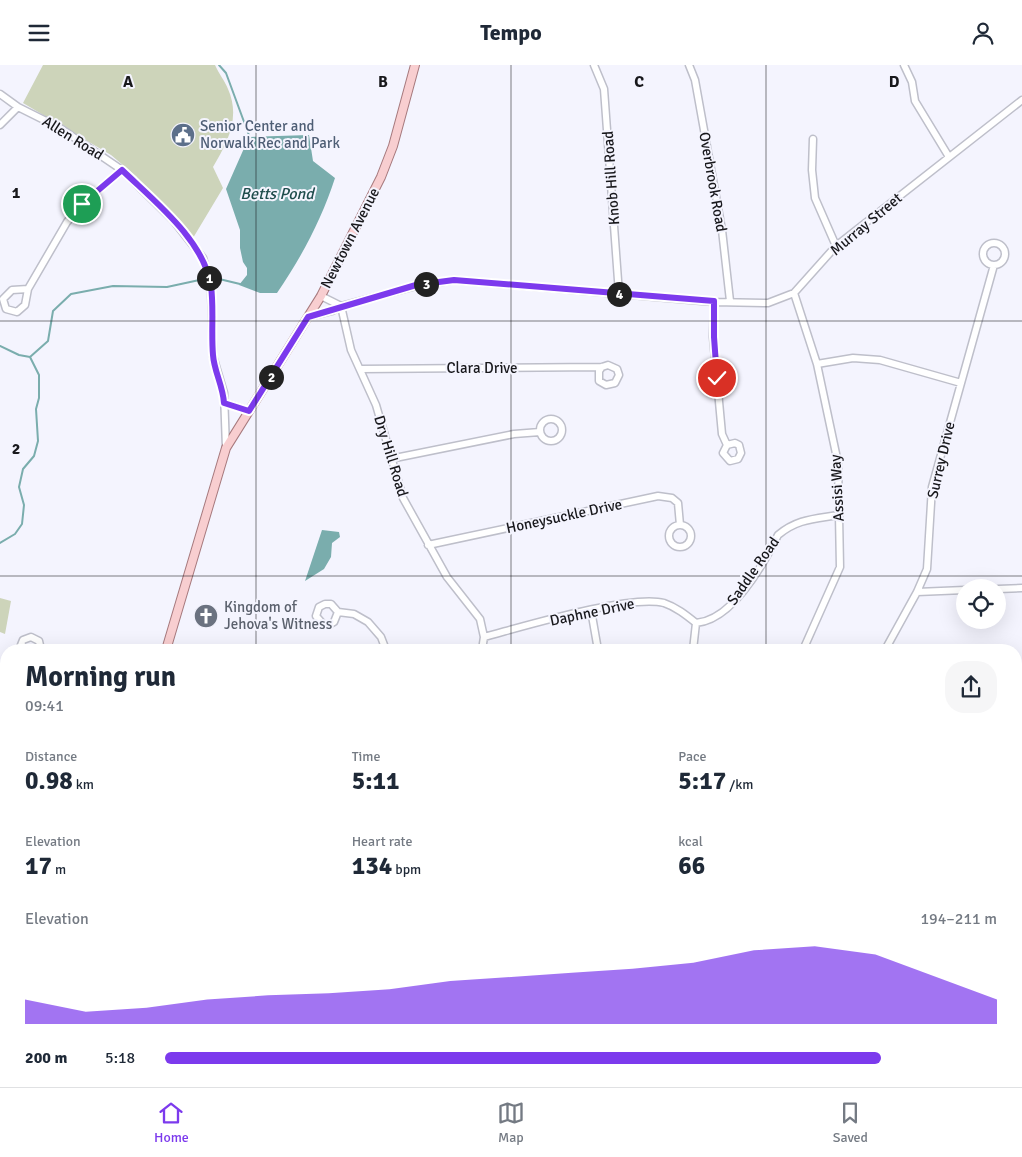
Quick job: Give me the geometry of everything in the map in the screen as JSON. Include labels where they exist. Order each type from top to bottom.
[{"type":"main road","name":"Newtown Avenue","points":[[168,644],[226,447],[321,296],[381,177],[393,146],[415,65]]},
{"type":"street","name":"Knob Hill Road","points":[[594,65],[604,89],[619,294]]},
{"type":"street","name":"Overbrook Road","points":[[689,65],[695,80],[722,230],[730,301]]},
{"type":"street","points":[[904,65],[912,82],[915,101],[949,157]]},
{"type":"street","name":"Allen Road","points":[[0,94],[18,107],[60,128],[122,170],[173,220],[203,258],[211,287],[213,356],[224,403],[226,447]]},
{"type":"street","name":"Murray Street","points":[[308,317],[416,285],[454,280],[714,301],[768,303],[794,293],[836,246],[1022,100]]},
{"type":"street","points":[[0,125],[18,107]]},
{"type":"street","points":[[813,139],[812,171],[815,198],[836,246]]},
{"type":"street","points":[[28,289],[67,222],[82,204],[122,170]]},
{"type":"street","name":"Surrey Drive","points":[[888,644],[917,592],[927,569],[932,487],[994,265]]},
{"type":"street","name":"Assisi Way","points":[[794,293],[817,364],[838,463],[840,567],[806,644]]},
{"type":"street","points":[[321,296],[341,306]]},
{"type":"street","points":[[714,301],[714,337],[722,434],[727,445]]},
{"type":"street","name":"Dry Hill Road","points":[[341,306],[351,349],[376,405],[402,498],[447,577],[480,619],[484,637],[483,644]]},
{"type":"street","points":[[817,364],[853,358],[880,360],[961,383]]},
{"type":"street","name":"Clara Drive","points":[[361,369],[602,367]]},
{"type":"street","points":[[224,403],[249,411]]},
{"type":"street","points":[[390,459],[514,434],[540,432]]},
{"type":"street","name":"Honeysuckle Drive","points":[[428,545],[658,496],[672,498],[678,503],[680,525]]},
{"type":"street","name":"Saddle Road","points":[[696,623],[707,622],[722,614],[735,601],[778,535],[796,522],[838,515]]},
{"type":"street","points":[[1006,589],[1022,588]]},
{"type":"street","points":[[917,592],[956,590]]},
{"type":"street","name":"Daphne Drive","points":[[484,637],[591,610],[645,601],[663,603],[676,608],[696,623]]},
{"type":"street","points":[[591,610],[597,644]]},
{"type":"street","points":[[338,612],[354,614],[368,623],[381,637],[384,644]]},
{"type":"street","points":[[694,644],[696,623]]},
{"type":"street","points":[[21,644],[23,640],[31,637],[39,641],[40,644]]},
{"type":"shaded area","points":[[43,65],[215,65],[227,86],[232,100],[233,120],[223,149],[213,167],[223,188],[193,238],[136,176],[111,155],[23,103]]},
{"type":"shaded area","points":[[0,598],[11,601],[5,634],[0,632]]},
{"type":"water","name":"Betts Pond","points":[[309,135],[313,161],[335,178],[317,223],[277,293],[260,293],[239,285],[247,275],[247,268],[243,262],[240,248],[240,230],[226,189],[249,137]]},
{"type":"water","points":[[322,530],[339,532],[340,537],[332,543],[331,557],[324,569],[305,581]]},
{"type":"waterway","points":[[219,65],[226,73],[250,138]]},
{"type":"waterway","points":[[215,278],[240,284]]},
{"type":"waterway","points":[[30,357],[48,341],[53,311],[71,294],[113,286],[167,287],[204,279]]},
{"type":"waterway","points":[[0,346],[19,355],[30,357]]},
{"type":"waterway","points":[[0,543],[15,534],[22,524],[24,505],[19,487],[23,469],[34,456],[38,441],[36,409],[39,398],[39,375],[30,357]]},
{"type":"place","name":"Senior Center and Norwalk Rec and Park","points":[[183,135]]},
{"type":"place","name":"Kingdom of Jehova's Witness","points":[[206,616]]},
{"type":"route","points":[[82,204],[122,170],[173,220],[203,258],[208,274],[211,287],[213,356],[216,372],[224,393],[224,403],[249,411],[308,317],[416,285],[454,280],[714,301],[717,378]]}]
